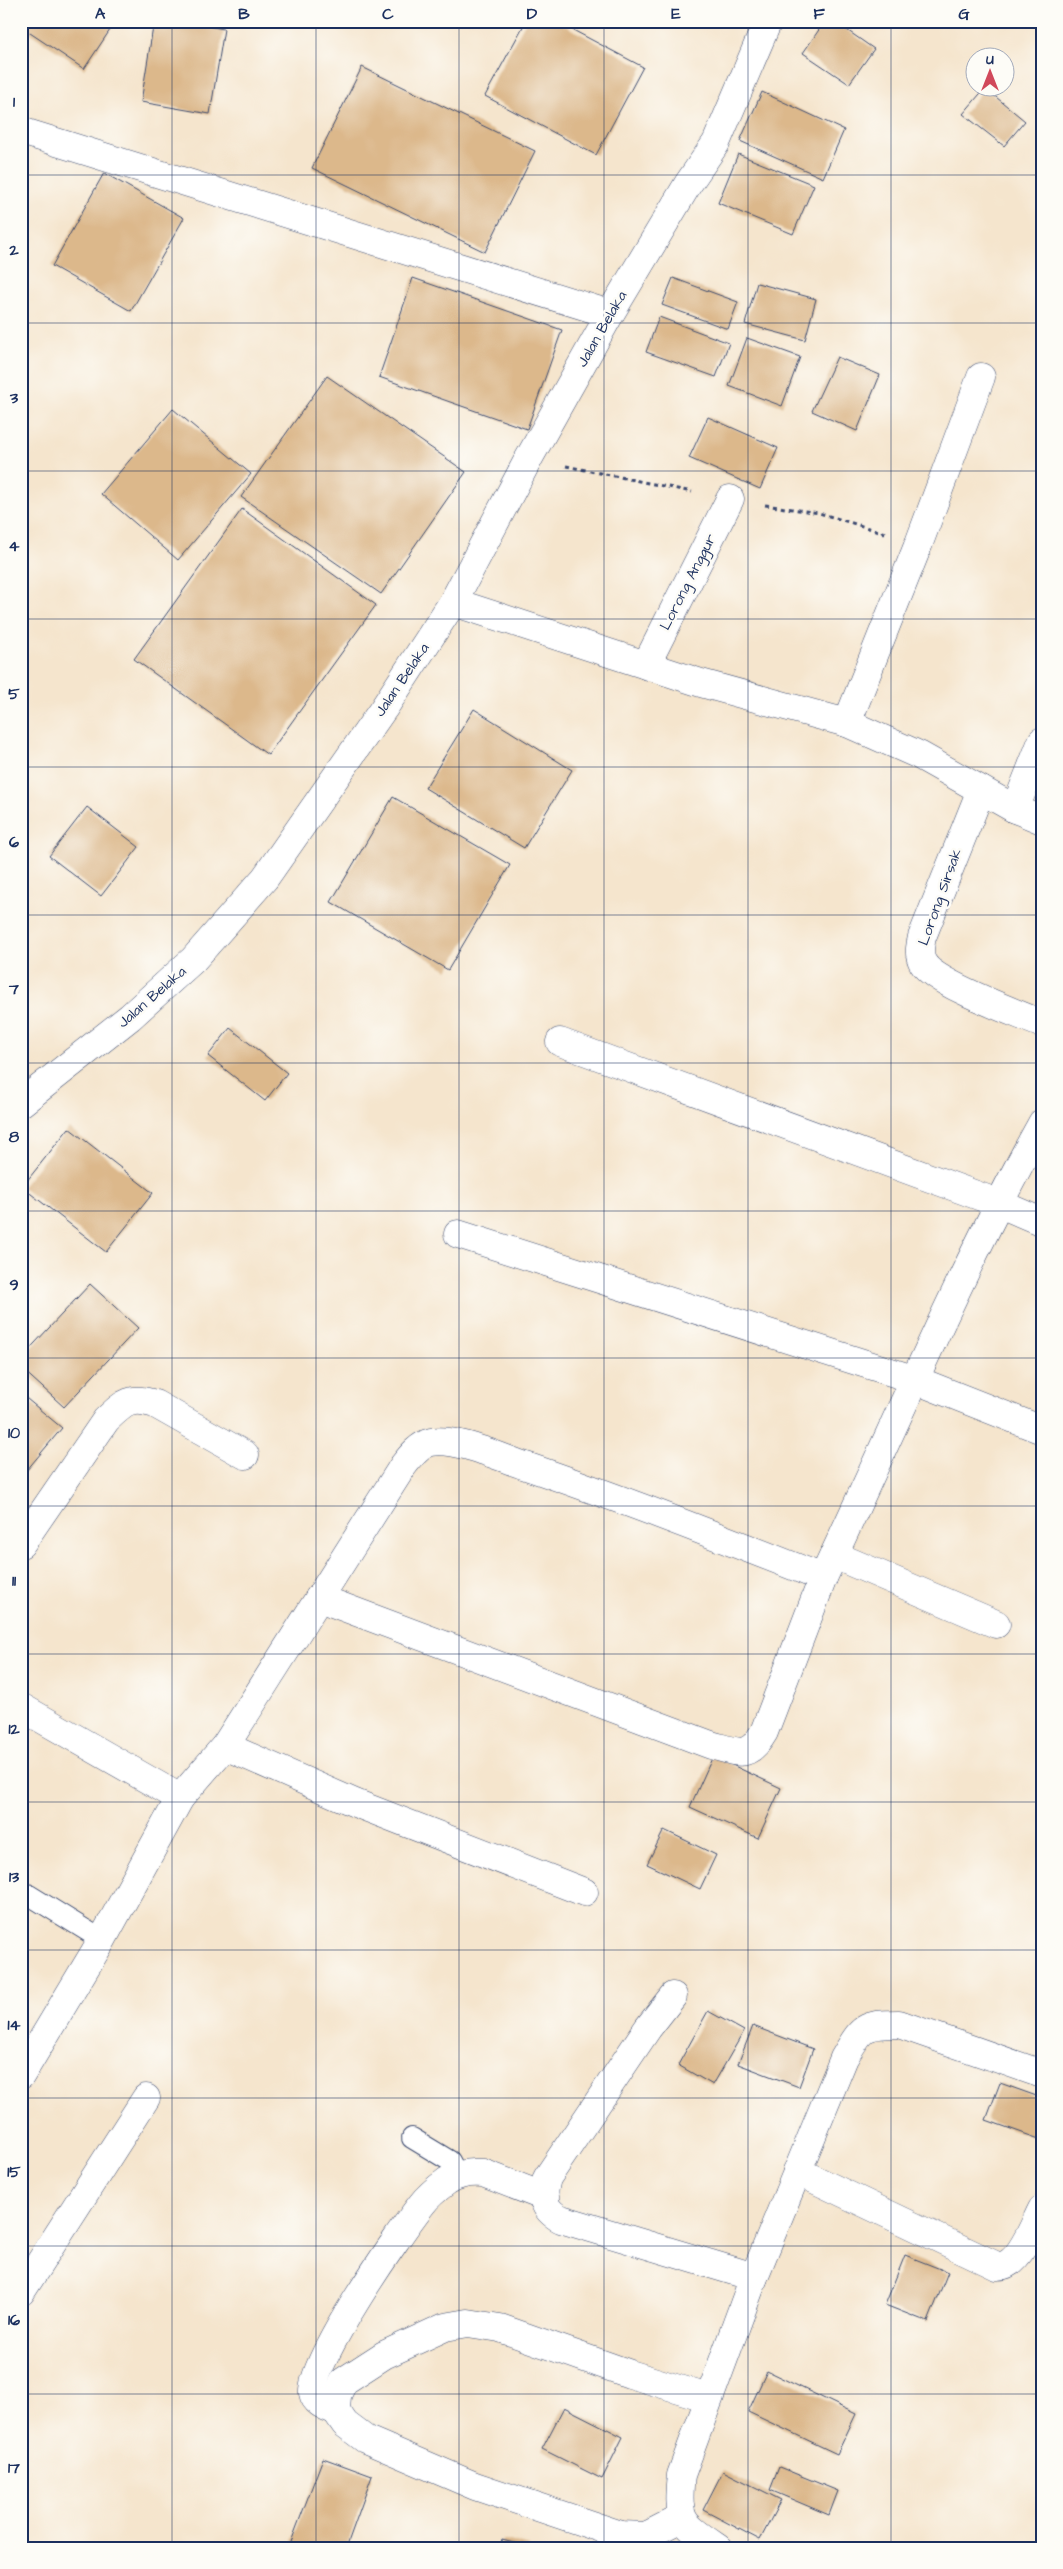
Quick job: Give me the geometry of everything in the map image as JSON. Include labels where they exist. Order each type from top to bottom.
[{"type":"street","name":"Jalan Belaka","points":[[21,1103],[130,1017],[193,960],[265,878],[384,708],[453,602],[529,458],[610,314],[688,184],[716,144],[768,21]]},
{"type":"street","points":[[21,131],[610,314]]},
{"type":"street","points":[[847,723],[919,543],[980,377]]},
{"type":"street","name":"Lorong Anggur","points":[[646,665],[730,500]]},
{"type":"street","points":[[453,602],[701,683],[847,723],[919,755],[980,790],[1042,820]]},
{"type":"street","points":[[1016,808],[1042,741]]},
{"type":"street","name":"Lorong Sirsak","points":[[980,790],[922,937],[919,951],[922,963],[933,975],[1042,1024]]},
{"type":"street","points":[[560,1042],[998,1203],[1042,1222]]},
{"type":"street","points":[[319,1598],[710,1745],[736,1752],[748,1751],[755,1746],[764,1732],[828,1567],[913,1379],[998,1203],[1042,1124]]},
{"type":"street","points":[[458,1234],[913,1379],[1042,1430]]},
{"type":"street","points":[[21,1544],[106,1420],[123,1404],[138,1399],[155,1404],[245,1455]]},
{"type":"street","points":[[21,2075],[102,1940],[180,1798],[225,1746],[403,1466],[415,1451],[430,1442],[446,1442],[602,1492],[996,1624]]},
{"type":"street","points":[[21,1708],[180,1798]]},
{"type":"street","points":[[225,1746],[355,1803],[584,1892]]},
{"type":"street","points":[[673,1996],[648,2028],[547,2178],[545,2197],[549,2213],[561,2219],[754,2277]]},
{"type":"street","points":[[718,2548],[695,2532],[681,2518],[678,2504],[681,2475],[754,2277],[844,2058],[860,2031],[876,2024],[899,2024],[1042,2074]]},
{"type":"street","points":[[21,2292],[146,2098]]},
{"type":"street","points":[[798,2171],[997,2266],[1003,2267],[1016,2259],[1042,2209]]},
{"type":"street","points":[[545,2197],[483,2173],[458,2176],[448,2181],[423,2203],[342,2321],[313,2382],[316,2400],[336,2411],[345,2424],[365,2439],[476,2486],[621,2535],[646,2536],[681,2518]]},
{"type":"street","points":[[336,2411],[336,2395],[344,2381],[384,2356],[445,2327],[468,2324],[500,2328],[630,2374],[708,2398]]},
{"type":"lane","points":[[21,1890],[102,1940]]},
{"type":"lane","points":[[412,2138],[450,2162],[458,2176]]},
{"type":"building","points":[[23,21],[116,21],[84,69],[21,27]]},
{"type":"building","points":[[154,21],[179,21],[224,29],[210,114],[141,102]]},
{"type":"building","points":[[526,21],[556,21],[643,67],[596,155],[485,96]]},
{"type":"building","points":[[825,21],[834,21],[874,49],[849,84],[803,53]]},
{"type":"building","points":[[362,67],[535,151],[485,252],[312,168]]},
{"type":"building","points":[[762,92],[844,130],[823,178],[740,141]]},
{"type":"building","points":[[977,98],[997,98],[1025,121],[1004,146],[963,114]]},
{"type":"building","points":[[738,154],[814,185],[793,234],[718,203]]},
{"type":"building","points":[[104,173],[184,218],[131,311],[52,266]]},
{"type":"building","points":[[413,278],[562,330],[527,429],[379,377]]},
{"type":"building","points":[[673,278],[738,302],[728,329],[662,305]]},
{"type":"building","points":[[757,283],[816,299],[805,340],[745,324]]},
{"type":"building","points":[[659,317],[729,343],[716,377],[646,352]]},
{"type":"building","points":[[747,338],[800,357],[782,406],[729,386]]},
{"type":"building","points":[[837,357],[880,375],[857,431],[812,411]]},
{"type":"building","points":[[327,376],[466,472],[381,594],[241,497]]},
{"type":"building","points":[[173,409],[251,474],[178,560],[101,494]]},
{"type":"building","points":[[708,417],[778,448],[760,489],[689,458]]},
{"type":"building","points":[[242,509],[376,605],[268,755],[134,659]]},
{"type":"building","points":[[474,709],[572,770],[524,848],[425,788]]},
{"type":"building","points":[[393,797],[510,865],[448,970],[331,902]]},
{"type":"building","points":[[87,807],[139,847],[101,896],[49,856]]},
{"type":"building","points":[[230,1028],[287,1073],[265,1101],[208,1056]]},
{"type":"building","points":[[69,1128],[153,1193],[106,1252],[22,1187]]},
{"type":"building","points":[[90,1284],[138,1328],[64,1407],[21,1368],[21,1358]]},
{"type":"building","points":[[21,1394],[62,1428],[21,1477]]},
{"type":"building","points":[[713,1756],[781,1788],[758,1838],[690,1807]]},
{"type":"building","points":[[664,1830],[716,1855],[700,1889],[647,1864]]},
{"type":"building","points":[[708,2011],[744,2031],[713,2085],[678,2065]]},
{"type":"building","points":[[753,2026],[813,2049],[799,2087],[738,2064]]},
{"type":"building","points":[[1000,2083],[1042,2098],[1042,2140],[986,2120]]},
{"type":"building","points":[[905,2255],[948,2272],[928,2322],[885,2305]]},
{"type":"building","points":[[767,2371],[856,2414],[837,2454],[748,2412]]},
{"type":"building","points":[[564,2407],[623,2437],[602,2479],[542,2449]]},
{"type":"building","points":[[323,2458],[372,2476],[346,2548],[306,2548],[291,2542]]},
{"type":"building","points":[[779,2467],[838,2491],[829,2515],[770,2490]]},
{"type":"building","points":[[723,2471],[781,2500],[760,2540],[703,2510]]},
{"type":"building","points":[[502,2540],[530,2547],[530,2548],[499,2548]]}]
